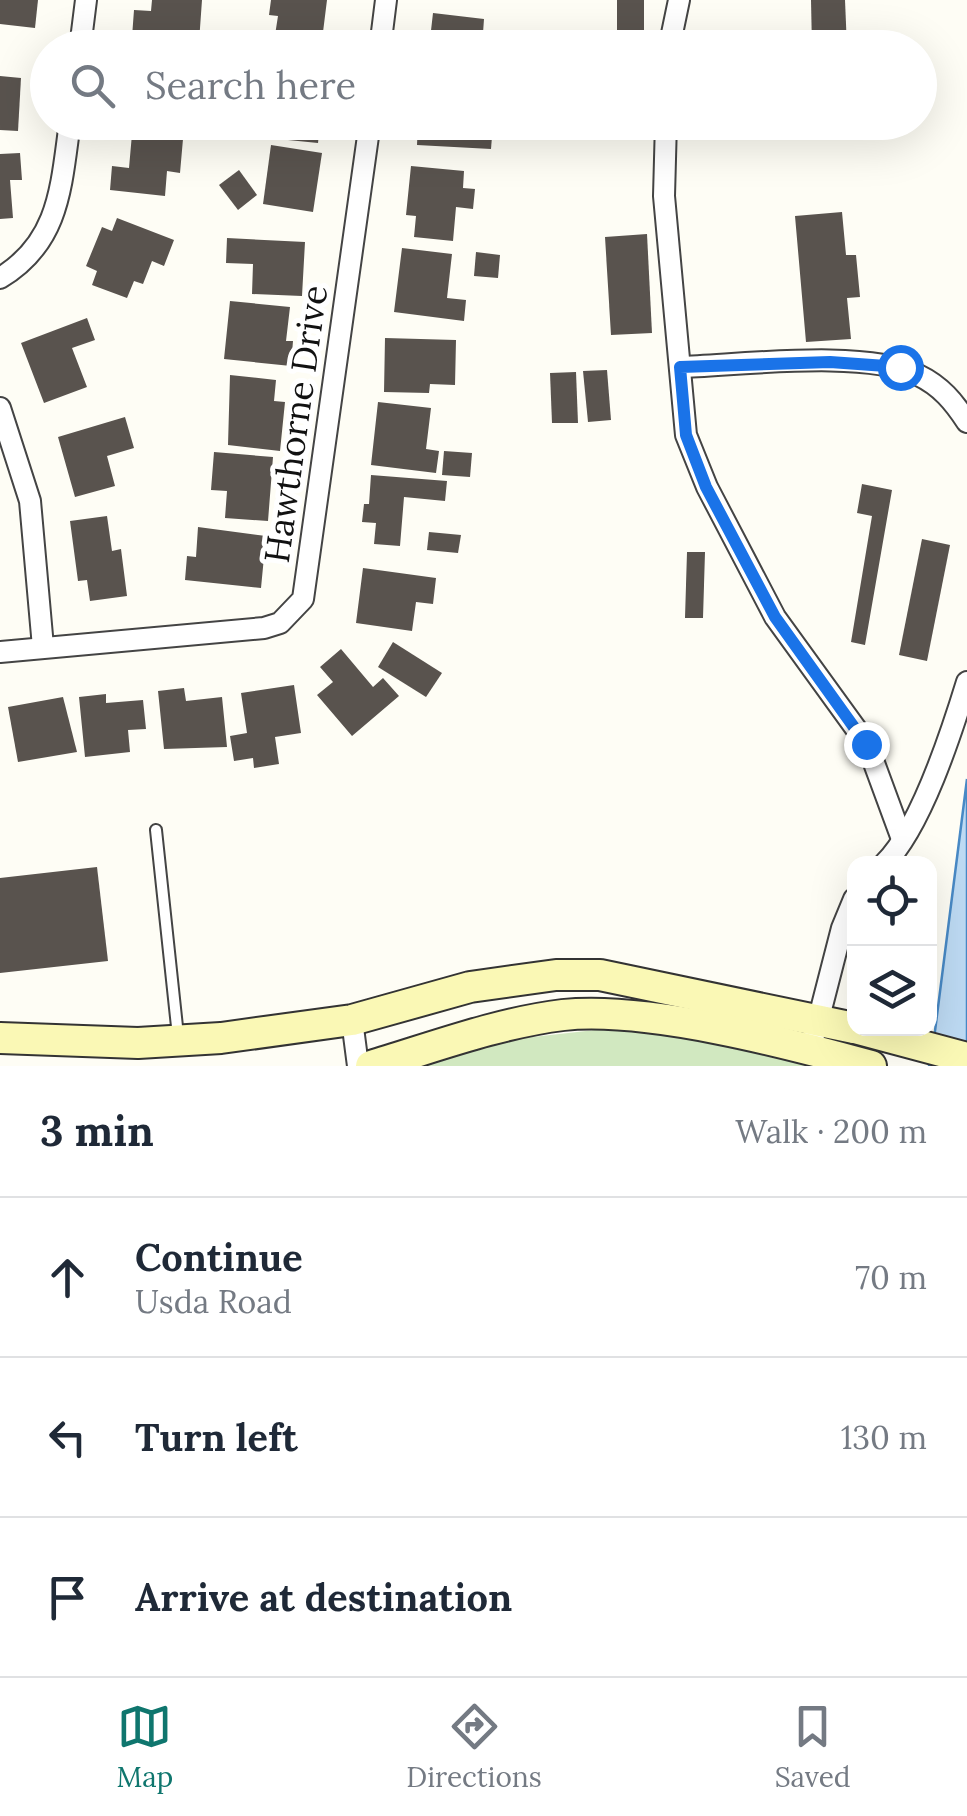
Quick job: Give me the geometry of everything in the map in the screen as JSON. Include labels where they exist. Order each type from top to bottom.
[{"type":"street","points":[[82,30],[86,0]]},
{"type":"street","points":[[382,30],[386,0]]},
{"type":"street","points":[[673,30],[679,0]]},
{"type":"street","points":[[0,278],[31,255],[53,224],[67,140]]},
{"type":"street","name":"Hawthorne Drive","points":[[0,652],[264,628],[280,623],[303,600],[367,140]]},
{"type":"street","points":[[666,140],[664,196],[686,435],[706,487],[775,617],[866,744],[902,838]]},
{"type":"street","points":[[680,367],[830,362],[900,367],[950,396],[967,422]]},
{"type":"street","points":[[0,408],[30,501],[43,648]]},
{"type":"street","points":[[890,856],[949,741],[967,682]]},
{"type":"street","points":[[808,1049],[820,1019],[847,916]]},
{"type":"street","points":[[0,1038],[178,1042],[352,1020],[470,987],[556,974],[600,975],[847,1026]]},
{"type":"street","points":[[371,1066],[522,1022],[566,1015],[640,1017],[808,1049],[871,1066]]},
{"type":"street","points":[[352,1020],[358,1066]]},
{"type":"street","points":[[883,1036],[967,1058]]},
{"type":"lane","points":[[156,830],[178,1042]]},
{"type":"green space","points":[[604,1029],[701,1037],[818,1066],[416,1066],[505,1040]]},
{"type":"water","points":[[967,779],[967,1066],[929,1066],[937,1036]]},
{"type":"building","points":[[0,0],[38,0],[35,28],[0,24]]},
{"type":"building","points":[[152,0],[202,0],[200,30],[133,30],[134,10],[151,11]]},
{"type":"building","points":[[271,0],[327,0],[323,30],[276,30],[278,16],[269,15]]},
{"type":"building","points":[[617,0],[644,0],[644,30],[617,30]]},
{"type":"building","points":[[811,0],[845,0],[846,30],[812,30]]},
{"type":"building","points":[[433,13],[484,19],[483,30],[431,30]]},
{"type":"building","points":[[0,76],[21,78],[18,131],[0,130]]},
{"type":"building","points":[[131,140],[183,140],[180,173],[167,171],[165,196],[110,190],[112,166],[129,168]]},
{"type":"building","points":[[417,140],[492,140],[491,149],[417,145]]},
{"type":"building","points":[[271,145],[322,153],[313,212],[263,204]]},
{"type":"building","points":[[20,153],[22,180],[10,180],[13,218],[0,219],[0,154]]},
{"type":"building","points":[[411,166],[464,171],[463,188],[475,189],[473,209],[456,207],[453,241],[414,237],[416,216],[406,215]]},
{"type":"building","points":[[239,170],[257,195],[238,210],[219,185]]},
{"type":"building","points":[[842,212],[846,255],[856,255],[860,297],[847,298],[851,339],[806,342],[795,216]]},
{"type":"building","points":[[117,218],[174,240],[164,266],[152,261],[143,284],[134,281],[127,298],[92,285],[97,271],[86,266],[102,227],[112,231]]},
{"type":"building","points":[[647,234],[652,333],[611,335],[605,237]]},
{"type":"building","points":[[227,238],[305,242],[302,296],[252,294],[253,264],[226,263]]},
{"type":"building","points":[[402,248],[452,254],[447,298],[466,300],[464,321],[394,312]]},
{"type":"building","points":[[476,252],[500,255],[498,278],[474,276]]},
{"type":"building","points":[[230,301],[290,307],[286,341],[293,341],[291,366],[224,359]]},
{"type":"building","points":[[87,318],[95,340],[72,348],[87,387],[44,403],[21,343]]},
{"type":"building","points":[[385,338],[456,340],[455,385],[430,384],[429,393],[384,392]]},
{"type":"building","points":[[607,370],[611,420],[588,422],[583,371]]},
{"type":"building","points":[[576,372],[578,423],[552,423],[550,373]]},
{"type":"building","points":[[230,375],[276,380],[274,401],[285,402],[280,451],[228,445]]},
{"type":"building","points":[[378,402],[431,408],[426,449],[439,451],[436,473],[371,465]]},
{"type":"building","points":[[125,417],[134,448],[107,456],[115,486],[75,497],[58,437]]},
{"type":"building","points":[[444,451],[472,453],[470,477],[442,475]]},
{"type":"building","points":[[214,452],[273,457],[268,521],[225,518],[227,491],[211,490]]},
{"type":"building","points":[[371,475],[447,481],[445,501],[404,497],[400,546],[374,544],[376,523],[362,522],[364,504],[369,504]]},
{"type":"building","points":[[862,484],[892,490],[865,645],[851,642],[872,516],[857,513]]},
{"type":"building","points":[[107,516],[112,551],[121,549],[127,596],[90,601],[87,580],[78,581],[70,521]]},
{"type":"building","points":[[198,527],[266,536],[261,588],[185,580],[187,556],[196,557]]},
{"type":"building","points":[[429,532],[461,535],[458,553],[427,550]]},
{"type":"building","points":[[922,539],[950,545],[927,661],[899,655]]},
{"type":"building","points":[[687,552],[705,552],[703,618],[685,618]]},
{"type":"building","points":[[363,568],[436,578],[433,604],[416,602],[412,631],[356,623]]},
{"type":"building","points":[[393,642],[442,673],[426,697],[378,667]]},
{"type":"building","points":[[341,649],[373,687],[383,678],[399,696],[352,736],[317,695],[333,682],[320,667]]},
{"type":"building","points":[[294,685],[301,733],[275,737],[279,764],[254,768],[253,758],[234,761],[230,736],[247,733],[241,693]]},
{"type":"building","points":[[184,688],[186,701],[222,697],[227,747],[164,749],[158,691]]},
{"type":"building","points":[[106,694],[106,703],[143,700],[146,729],[128,730],[130,752],[85,757],[79,697]]},
{"type":"building","points":[[63,697],[77,752],[18,762],[8,707]]},
{"type":"building","points":[[97,867],[108,961],[0,973],[0,878]]},
{"type":"route","points":[[866,744],[775,617],[706,487],[686,435],[680,367],[830,362],[900,367]]}]
